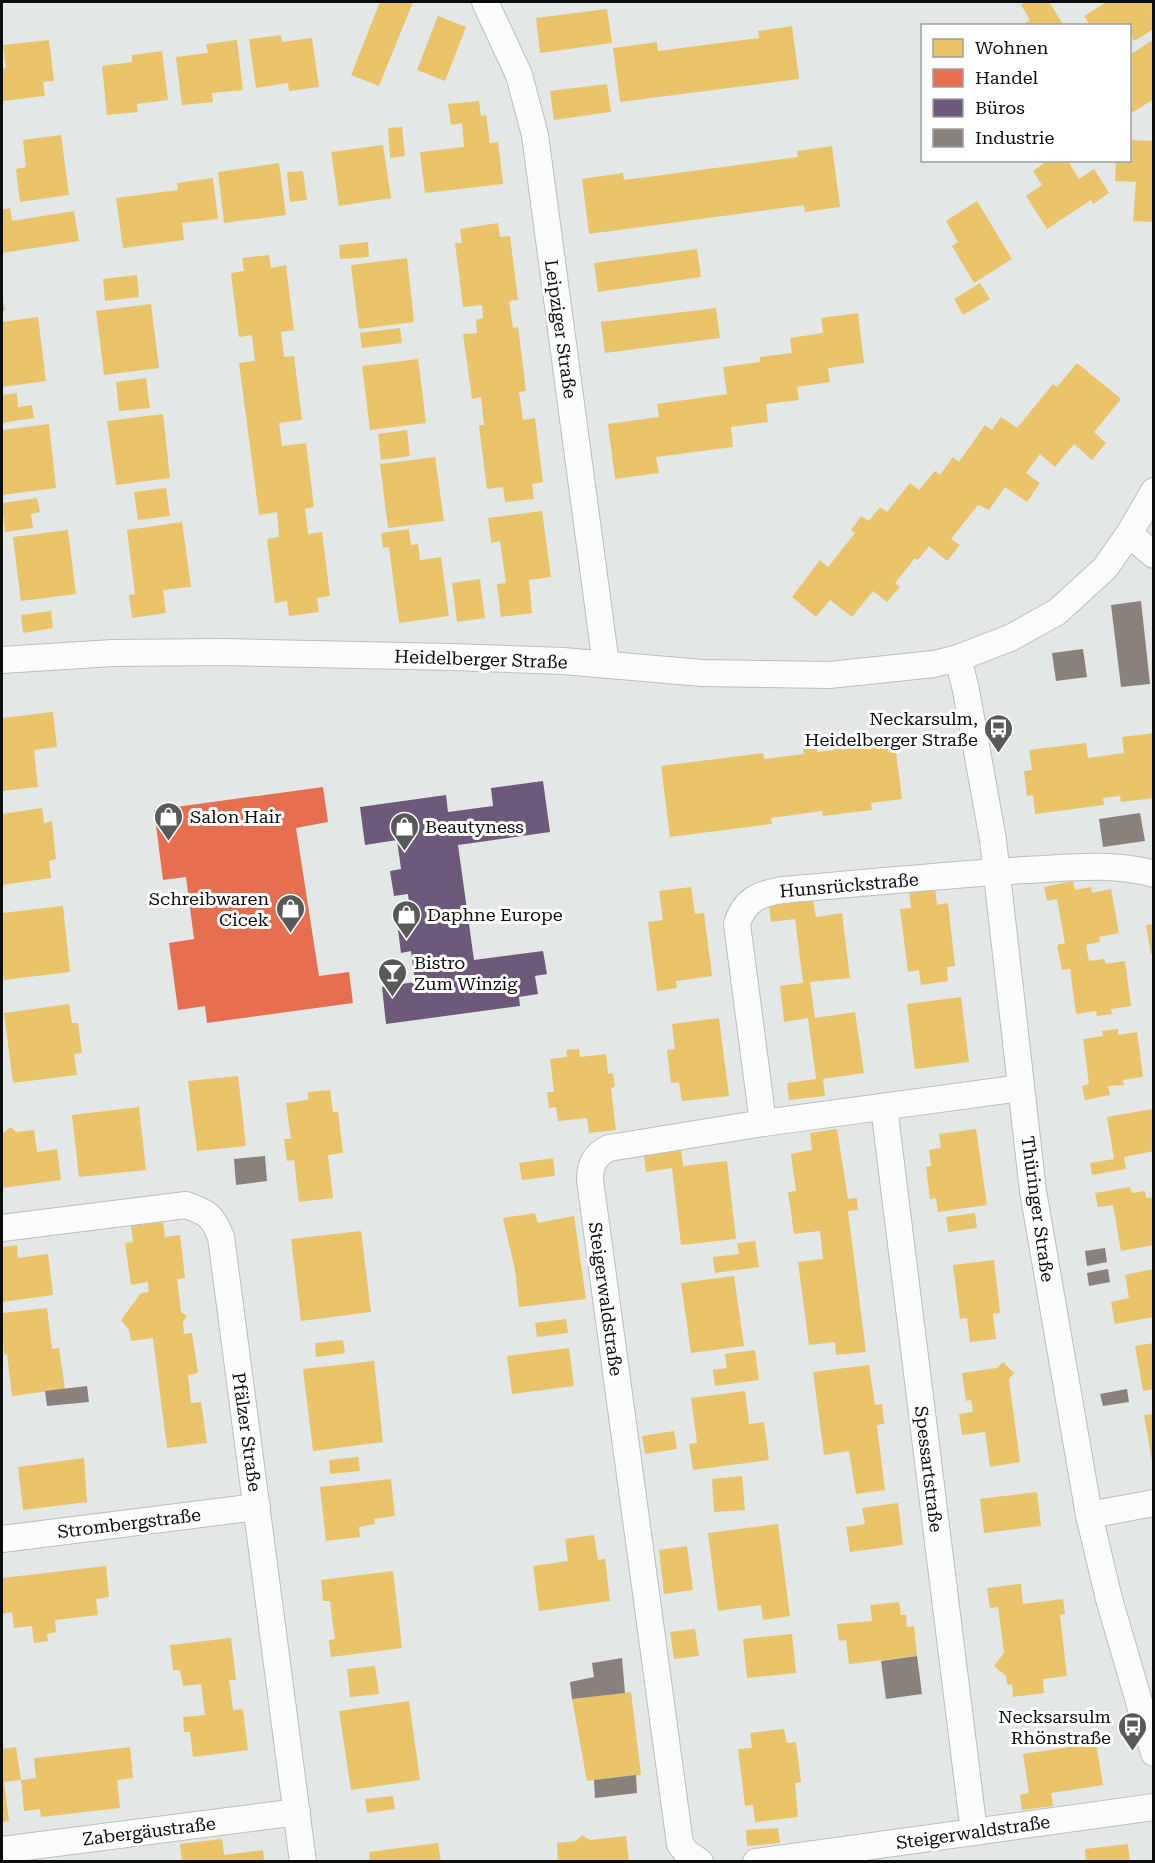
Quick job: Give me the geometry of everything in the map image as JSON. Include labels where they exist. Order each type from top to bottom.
[{"type":"street","name":"Leipziger Straße","points":[[485,2],[519,75],[535,135],[606,665]]},
{"type":"street","name":"Heidelberger Straße","points":[[2,660],[177,651],[451,657],[606,665],[702,673],[829,675],[934,664],[958,658],[1010,638],[1057,612],[1105,568],[1129,534],[1154,491]]},
{"type":"street","points":[[1129,534],[1154,555]]},
{"type":"street","name":"Thüringer Straße","points":[[958,658],[977,747],[997,872],[1033,1191],[1089,1515],[1109,1599],[1149,1728],[1154,1753]]},
{"type":"street","name":"Hunsrückstraße","points":[[764,1123],[737,924],[745,906],[754,897],[782,890],[1083,867],[1121,868],[1154,874]]},
{"type":"street","name":"Steigerwaldstraße","points":[[699,1862],[680,1844],[590,1174],[592,1162],[598,1154],[609,1148],[764,1123],[1021,1088]]},
{"type":"street","name":"Spessartstraße","points":[[884,1107],[974,1832]]},
{"type":"street","name":"Pfälzer Straße","points":[[2,1228],[186,1205],[204,1211],[214,1219],[221,1237],[303,1862]]},
{"type":"street","points":[[1089,1515],[1154,1503]]},
{"type":"street","name":"Strombergstraße","points":[[2,1539],[257,1507]]},
{"type":"street","name":"Steigerwaldstraße","points":[[756,1862],[1154,1807]]},
{"type":"street","name":"Zabergäustraße","points":[[2,1850],[297,1812]]},
{"type":"building: Wohnen","points":[[380,2],[413,2],[379,86],[351,75]]},
{"type":"building: Wohnen","points":[[1026,2],[1049,2],[1063,24],[1024,24],[1030,20],[1021,5]]},
{"type":"building: Wohnen","points":[[1107,2],[1154,2],[1154,9],[1151,11],[1154,14],[1154,29],[1134,41],[1131,35],[1131,24],[1089,24],[1084,16]]},
{"type":"building: Wohnen","points":[[607,9],[612,43],[540,53],[536,18]]},
{"type":"building: Wohnen","points":[[438,16],[466,27],[445,81],[417,70]]},
{"type":"building: Wohnen","points":[[792,26],[799,79],[620,102],[613,48],[657,42],[658,51],[759,38],[758,31]]},
{"type":"building: Wohnen","points":[[281,35],[282,42],[312,38],[319,87],[289,91],[288,83],[256,88],[249,39]]},
{"type":"building: Wohnen","points":[[49,40],[54,81],[43,82],[45,96],[2,101],[2,69],[6,68],[3,45]]},
{"type":"building: Wohnen","points":[[237,40],[243,90],[212,93],[213,102],[182,105],[176,57],[208,53],[206,44]]},
{"type":"building: Wohnen","points":[[1151,41],[1154,45],[1154,99],[1131,113],[1131,54]]},
{"type":"building: Wohnen","points":[[162,51],[168,100],[137,104],[138,112],[107,115],[102,66],[132,62],[132,55]]},
{"type":"building: Wohnen","points":[[607,84],[611,112],[554,120],[550,91]]},
{"type":"building: Wohnen","points":[[479,101],[481,116],[486,115],[490,143],[498,142],[503,184],[425,193],[420,152],[464,147],[462,123],[451,125],[448,104]]},
{"type":"building: Wohnen","points":[[402,127],[405,156],[390,158],[388,128]]},
{"type":"building: Wohnen","points":[[61,135],[69,195],[20,202],[16,169],[26,167],[23,140]]},
{"type":"building: Wohnen","points":[[1131,140],[1154,141],[1154,222],[1133,221],[1136,182],[1115,181],[1116,162],[1131,162]]},
{"type":"building: Wohnen","points":[[383,145],[391,198],[339,206],[331,152]]},
{"type":"building: Wohnen","points":[[832,146],[840,207],[805,212],[804,205],[589,234],[582,179],[623,173],[624,180],[655,176],[798,157],[797,151]]},
{"type":"building: Wohnen","points":[[1046,162],[1068,162],[1079,179],[1094,169],[1109,193],[1093,204],[1091,200],[1047,229],[1026,196],[1042,185],[1033,171]]},
{"type":"building: Wohnen","points":[[279,163],[286,215],[224,223],[218,172]]},
{"type":"building: Wohnen","points":[[303,171],[307,200],[290,202],[287,172]]},
{"type":"building: Wohnen","points":[[213,178],[218,219],[182,223],[184,240],[123,248],[116,198],[178,190],[177,183]]},
{"type":"building: Wohnen","points":[[977,201],[1012,259],[974,283],[952,246],[958,242],[946,221]]},
{"type":"building: Wohnen","points":[[10,208],[12,221],[74,211],[79,241],[2,253],[2,210]]},
{"type":"building: Wohnen","points":[[498,223],[500,237],[510,236],[518,300],[509,301],[513,328],[518,327],[526,391],[519,392],[523,420],[535,418],[543,482],[532,484],[534,499],[505,502],[503,487],[487,489],[479,425],[484,425],[481,397],[472,399],[463,334],[477,333],[476,320],[483,318],[482,305],[463,307],[455,243],[462,243],[460,229]]},
{"type":"building: Wohnen","points":[[368,242],[369,257],[340,259],[339,245]]},
{"type":"building: Wohnen","points":[[697,249],[701,277],[598,292],[594,263]]},
{"type":"building: Wohnen","points":[[269,255],[271,268],[286,265],[294,330],[281,332],[284,357],[294,356],[302,420],[279,423],[282,446],[306,443],[314,507],[305,509],[308,534],[322,532],[330,596],[317,598],[319,612],[289,616],[287,601],[275,603],[267,539],[279,537],[277,512],[259,515],[239,363],[255,361],[252,335],[239,337],[231,273],[244,271],[242,258]]},
{"type":"building: Wohnen","points":[[407,258],[414,322],[359,329],[351,265]]},
{"type":"building: Wohnen","points":[[137,275],[139,297],[105,301],[103,279]]},
{"type":"building: Wohnen","points":[[980,283],[990,299],[963,315],[954,299]]},
{"type":"building: Wohnen","points":[[2,295],[5,311],[2,311]]},
{"type":"building: Wohnen","points":[[151,304],[159,368],[104,375],[96,311]]},
{"type":"building: Wohnen","points":[[716,308],[720,338],[605,353],[601,322]]},
{"type":"building: Wohnen","points":[[858,313],[864,363],[828,368],[830,382],[797,387],[799,400],[766,404],[768,422],[731,427],[733,447],[656,457],[659,473],[615,479],[608,424],[659,417],[657,404],[727,394],[723,367],[760,362],[760,357],[792,353],[790,338],[823,333],[821,318]]},
{"type":"building: Wohnen","points":[[38,317],[46,381],[2,387],[2,322]]},
{"type":"building: Wohnen","points":[[400,328],[402,343],[362,348],[360,333]]},
{"type":"building: Wohnen","points":[[418,359],[426,423],[370,430],[362,366]]},
{"type":"building: Wohnen","points":[[1077,363],[1121,399],[1094,432],[1106,443],[1092,460],[1074,444],[1055,467],[1040,454],[1026,473],[1040,483],[1027,502],[1005,487],[989,510],[978,505],[951,539],[960,545],[947,561],[929,546],[918,560],[915,558],[895,583],[900,587],[887,602],[873,591],[852,617],[830,600],[816,617],[792,597],[820,560],[828,567],[855,533],[851,530],[861,516],[869,521],[880,507],[887,512],[910,483],[919,490],[935,471],[940,475],[953,457],[959,462],[985,425],[992,430],[1001,417],[1017,428],[1053,384],[1057,387]]},
{"type":"building: Wohnen","points":[[146,378],[150,408],[119,411],[116,382]]},
{"type":"building: Wohnen","points":[[17,393],[18,407],[32,405],[34,418],[2,423],[2,395]]},
{"type":"building: Wohnen","points":[[163,414],[170,478],[116,485],[107,421]]},
{"type":"building: Wohnen","points":[[49,424],[56,488],[2,495],[2,430]]},
{"type":"building: Wohnen","points":[[407,430],[410,456],[381,460],[378,434]]},
{"type":"building: Wohnen","points":[[435,457],[444,521],[388,528],[380,464]]},
{"type":"building: Wohnen","points":[[166,488],[170,516],[138,520],[134,492]]},
{"type":"building: Wohnen","points":[[37,498],[40,512],[31,514],[33,528],[5,532],[2,503]]},
{"type":"building: Wohnen","points":[[542,511],[551,577],[529,580],[532,613],[501,617],[497,584],[506,583],[500,541],[491,543],[488,518]]},
{"type":"building: Wohnen","points":[[182,522],[191,587],[163,590],[166,613],[132,618],[129,595],[135,594],[127,530]]},
{"type":"building: Wohnen","points":[[409,529],[411,545],[418,544],[420,560],[441,557],[449,616],[399,623],[389,547],[383,548],[381,533]]},
{"type":"building: Wohnen","points":[[68,530],[76,594],[21,601],[13,537]]},
{"type":"building: Wohnen","points":[[480,579],[485,618],[457,622],[452,583]]},
{"type":"building: Wohnen","points":[[51,611],[53,628],[23,633],[21,615]]},
{"type":"building: Wohnen","points":[[53,712],[57,747],[34,750],[38,787],[2,791],[2,718]]},
{"type":"building: Wohnen","points":[[1154,733],[1154,798],[1121,802],[1120,796],[1103,798],[1104,805],[1035,814],[1033,795],[1027,796],[1024,771],[1032,770],[1029,750],[1086,743],[1088,758],[1124,753],[1122,737]]},
{"type":"building: Wohnen","points":[[860,739],[861,748],[895,744],[902,799],[871,803],[872,810],[823,816],[822,811],[771,818],[772,824],[670,837],[661,766],[763,753],[764,759],[804,754],[803,747],[816,745],[817,752],[834,750],[833,742]]},
{"type":"building: Wohnen","points":[[42,808],[44,823],[52,821],[56,859],[49,861],[51,878],[2,885],[2,814]]},
{"type":"building: Wohnen","points":[[1073,881],[1075,890],[1091,887],[1092,893],[1111,889],[1119,933],[1099,937],[1100,942],[1086,945],[1089,961],[1104,959],[1106,964],[1125,961],[1131,1006],[1111,1009],[1112,1014],[1097,1016],[1096,1011],[1076,1014],[1070,969],[1062,970],[1057,945],[1065,943],[1057,899],[1047,901],[1044,887]]},
{"type":"building: Wohnen","points":[[691,887],[695,914],[704,913],[712,976],[676,981],[677,988],[657,991],[648,922],[663,920],[659,891]]},
{"type":"building: Wohnen","points":[[935,888],[937,905],[948,903],[955,966],[947,967],[948,981],[921,985],[919,970],[908,972],[900,909],[911,908],[909,891]]},
{"type":"building: Wohnen","points":[[813,900],[816,917],[842,913],[850,978],[810,982],[815,1018],[855,1012],[864,1073],[823,1079],[825,1096],[789,1100],[787,1083],[816,1079],[808,1018],[784,1022],[780,986],[803,983],[795,919],[771,922],[769,906]]},
{"type":"building: Wohnen","points":[[63,906],[70,972],[4,980],[2,913]]},
{"type":"building: Wohnen","points":[[1154,924],[1154,953],[1151,954],[1146,925]]},
{"type":"building: Wohnen","points":[[961,997],[969,1062],[915,1069],[907,1004]]},
{"type":"building: Wohnen","points":[[69,1004],[72,1023],[78,1023],[82,1053],[74,1054],[77,1075],[13,1083],[4,1013]]},
{"type":"building: Wohnen","points":[[719,1018],[729,1096],[682,1101],[679,1082],[671,1083],[667,1050],[675,1049],[672,1024]]},
{"type":"building: Wohnen","points":[[1118,1029],[1118,1035],[1137,1032],[1143,1077],[1123,1080],[1124,1085],[1108,1086],[1110,1095],[1085,1100],[1082,1086],[1089,1084],[1083,1039],[1103,1036],[1102,1031]]},
{"type":"building: Wohnen","points":[[579,1049],[580,1057],[606,1054],[608,1074],[613,1073],[615,1087],[611,1088],[616,1130],[589,1133],[587,1118],[558,1121],[556,1107],[549,1108],[547,1092],[554,1092],[550,1059],[567,1057],[566,1050]]},
{"type":"building: Wohnen","points":[[238,1076],[246,1146],[197,1151],[188,1081]]},
{"type":"building: Wohnen","points":[[330,1090],[333,1112],[338,1112],[343,1153],[328,1155],[333,1198],[299,1202],[294,1160],[287,1161],[284,1139],[291,1139],[286,1103],[308,1100],[308,1092]]},
{"type":"building: Wohnen","points":[[139,1107],[146,1170],[79,1177],[72,1115]]},
{"type":"building: Wohnen","points":[[1152,1109],[1154,1151],[1124,1157],[1126,1169],[1092,1175],[1090,1163],[1114,1159],[1107,1117]]},
{"type":"building: Wohnen","points":[[11,1127],[16,1132],[34,1130],[37,1152],[57,1149],[61,1180],[2,1188],[2,1134]]},
{"type":"building: Wohnen","points":[[837,1129],[848,1199],[857,1198],[858,1210],[848,1211],[866,1352],[836,1355],[835,1342],[809,1345],[798,1262],[823,1259],[820,1231],[794,1234],[788,1192],[796,1191],[791,1154],[812,1150],[810,1133]]},
{"type":"building: Wohnen","points":[[976,1129],[987,1205],[938,1212],[936,1198],[930,1199],[926,1167],[931,1166],[929,1150],[941,1148],[939,1134]]},
{"type":"building: Wohnen","points":[[681,1150],[683,1166],[727,1161],[736,1239],[681,1245],[672,1168],[646,1172],[644,1155]]},
{"type":"building: Wohnen","points":[[553,1158],[555,1176],[522,1180],[519,1163]]},
{"type":"building: Wohnen","points":[[1130,1187],[1132,1193],[1145,1191],[1146,1198],[1154,1197],[1154,1245],[1121,1251],[1113,1205],[1098,1207],[1095,1193]]},
{"type":"building: Wohnen","points":[[535,1213],[538,1223],[574,1216],[586,1299],[519,1307],[515,1270],[503,1218]]},
{"type":"building: Wohnen","points":[[975,1213],[977,1228],[948,1232],[946,1217]]},
{"type":"building: Wohnen","points":[[163,1222],[165,1237],[180,1235],[185,1278],[177,1279],[181,1312],[187,1316],[183,1322],[184,1334],[192,1333],[198,1373],[188,1375],[191,1403],[201,1402],[207,1443],[167,1448],[153,1338],[131,1341],[129,1330],[121,1320],[141,1293],[149,1292],[148,1282],[131,1285],[125,1243],[133,1242],[131,1226]]},
{"type":"building: Wohnen","points":[[361,1231],[371,1312],[301,1321],[291,1239]]},
{"type":"building: Wohnen","points":[[755,1241],[759,1267],[715,1273],[713,1257],[739,1254],[737,1243]]},
{"type":"building: Wohnen","points":[[17,1245],[18,1258],[48,1254],[53,1295],[2,1302],[2,1247]]},
{"type":"building: Wohnen","points":[[994,1260],[1000,1313],[993,1314],[996,1339],[970,1342],[967,1318],[960,1319],[953,1265]]},
{"type":"building: Wohnen","points":[[1154,1269],[1154,1317],[1115,1324],[1111,1302],[1129,1298],[1125,1275]]},
{"type":"building: Wohnen","points":[[734,1276],[744,1346],[691,1353],[681,1283]]},
{"type":"building: Wohnen","points":[[47,1308],[52,1349],[59,1348],[65,1389],[12,1396],[7,1354],[4,1355],[2,1313]]},
{"type":"building: Wohnen","points":[[566,1319],[568,1333],[537,1337],[535,1323]]},
{"type":"building: Wohnen","points":[[343,1340],[345,1353],[316,1357],[315,1343]]},
{"type":"building: Wohnen","points":[[1154,1343],[1154,1389],[1143,1391],[1135,1346]]},
{"type":"building: Wohnen","points":[[569,1348],[574,1386],[512,1394],[507,1356]]},
{"type":"building: Wohnen","points":[[755,1350],[759,1380],[715,1386],[713,1370],[727,1368],[725,1354]]},
{"type":"building: Wohnen","points":[[374,1361],[383,1442],[313,1451],[303,1369]]},
{"type":"building: Wohnen","points":[[1003,1362],[1014,1373],[1009,1379],[1020,1462],[990,1467],[985,1432],[962,1435],[959,1414],[973,1412],[971,1400],[966,1401],[962,1373],[997,1368]]},
{"type":"building: Wohnen","points":[[869,1365],[875,1405],[882,1404],[884,1424],[877,1425],[885,1490],[856,1494],[849,1451],[824,1455],[813,1372]]},
{"type":"building: Wohnen","points":[[745,1391],[749,1424],[764,1422],[769,1460],[693,1470],[689,1444],[697,1443],[691,1398]]},
{"type":"building: Wohnen","points":[[1154,1414],[1154,1461],[1152,1461],[1144,1415]]},
{"type":"building: Wohnen","points":[[674,1431],[677,1449],[645,1454],[642,1436]]},
{"type":"building: Wohnen","points":[[358,1457],[360,1471],[330,1474],[329,1460]]},
{"type":"building: Wohnen","points":[[84,1458],[87,1502],[23,1510],[18,1467]]},
{"type":"building: Wohnen","points":[[742,1476],[745,1510],[714,1512],[712,1479]]},
{"type":"building: Wohnen","points":[[391,1479],[395,1516],[374,1519],[375,1524],[359,1527],[360,1537],[326,1541],[320,1487]]},
{"type":"building: Wohnen","points":[[1037,1492],[1041,1526],[984,1533],[980,1499]]},
{"type":"building: Wohnen","points":[[898,1503],[903,1545],[850,1552],[846,1527],[865,1524],[862,1508]]},
{"type":"building: Wohnen","points":[[778,1524],[790,1616],[763,1620],[761,1605],[718,1611],[708,1533]]},
{"type":"building: Wohnen","points":[[594,1535],[598,1560],[605,1559],[610,1601],[539,1611],[533,1566],[568,1561],[565,1539]]},
{"type":"building: Wohnen","points":[[687,1546],[693,1590],[664,1594],[659,1550]]},
{"type":"building: Wohnen","points":[[106,1566],[109,1597],[96,1599],[98,1615],[55,1620],[56,1632],[47,1634],[48,1641],[34,1643],[32,1626],[14,1628],[12,1612],[2,1614],[2,1578]]},
{"type":"building: Wohnen","points":[[393,1571],[402,1648],[331,1657],[329,1640],[335,1639],[330,1601],[323,1601],[321,1580]]},
{"type":"building: Wohnen","points":[[1021,1584],[1023,1604],[1063,1599],[1065,1614],[1060,1615],[1067,1676],[1043,1679],[1044,1693],[1013,1697],[1012,1684],[1007,1685],[1006,1676],[994,1666],[1004,1653],[998,1607],[990,1608],[987,1588]]},
{"type":"building: Wohnen","points":[[899,1602],[901,1615],[906,1615],[907,1627],[914,1626],[917,1656],[849,1664],[846,1640],[839,1641],[837,1624],[872,1621],[870,1605]]},
{"type":"building: Wohnen","points":[[695,1629],[699,1656],[674,1659],[670,1632]]},
{"type":"building: Wohnen","points":[[792,1634],[796,1673],[747,1678],[743,1639]]},
{"type":"building: Wohnen","points":[[231,1638],[236,1680],[229,1680],[233,1710],[243,1709],[248,1750],[193,1757],[190,1732],[184,1732],[183,1717],[205,1715],[201,1684],[183,1686],[180,1670],[173,1670],[170,1645]]},
{"type":"building: Wohnen","points":[[375,1666],[379,1694],[350,1697],[347,1669]]},
{"type":"building: Wohnen","points":[[631,1692],[641,1775],[587,1781],[572,1699]]},
{"type":"building: Wohnen","points":[[409,1701],[420,1780],[351,1790],[339,1711]]},
{"type":"building: Wohnen","points":[[784,1729],[787,1743],[796,1742],[801,1782],[795,1783],[798,1817],[755,1822],[753,1805],[745,1806],[738,1749],[752,1748],[750,1733]]},
{"type":"building: Wohnen","points":[[1096,1743],[1103,1785],[1051,1793],[1053,1806],[1022,1810],[1020,1795],[1029,1793],[1023,1754]]},
{"type":"building: Wohnen","points":[[16,1747],[21,1780],[4,1782],[9,1821],[2,1822],[2,1749]]},
{"type":"building: Wohnen","points":[[130,1747],[133,1778],[117,1780],[120,1808],[41,1817],[40,1809],[24,1811],[21,1780],[36,1778],[34,1758]]},
{"type":"building: Wohnen","points":[[393,1796],[395,1809],[367,1813],[365,1799]]},
{"type":"building: Wohnen","points":[[778,1828],[780,1843],[747,1846],[746,1830]]},
{"type":"building: Wohnen","points":[[582,1835],[590,1840],[626,1836],[629,1862],[558,1862],[557,1843],[576,1841]]},
{"type":"building: Wohnen","points":[[222,1839],[224,1855],[263,1850],[264,1862],[182,1862],[180,1844]]},
{"type":"building: Wohnen","points":[[438,1843],[441,1862],[370,1862],[369,1852]]},
{"type":"building: Wohnen","points":[[1128,1844],[1130,1862],[1086,1862],[1085,1849]]},
{"type":"building: Handel","points":[[323,787],[328,822],[296,828],[319,976],[349,972],[353,1003],[207,1023],[205,1006],[178,1010],[169,943],[194,939],[186,877],[163,880],[154,810]]},
{"type":"building: Büros","points":[[543,781],[550,832],[458,845],[474,960],[543,951],[547,974],[535,976],[538,994],[519,997],[520,1006],[386,1024],[382,987],[415,982],[411,951],[401,953],[398,930],[412,928],[408,894],[394,896],[390,871],[401,869],[397,840],[365,845],[360,807],[446,795],[448,812],[493,806],[491,788]]},
{"type":"building: Industrie","points":[[1141,601],[1150,684],[1121,687],[1111,605]]},
{"type":"building: Industrie","points":[[1083,649],[1087,677],[1056,681],[1052,653]]},
{"type":"building: Industrie","points":[[1140,813],[1145,841],[1103,847],[1099,819]]},
{"type":"building: Industrie","points":[[265,1156],[267,1181],[236,1185],[234,1159]]},
{"type":"building: Industrie","points":[[1105,1248],[1107,1262],[1087,1266],[1085,1251]]},
{"type":"building: Industrie","points":[[1108,1269],[1110,1282],[1089,1286],[1087,1273]]},
{"type":"building: Industrie","points":[[87,1386],[89,1402],[47,1406],[45,1391]]},
{"type":"building: Industrie","points":[[1127,1389],[1129,1402],[1103,1406],[1100,1394]]},
{"type":"building: Industrie","points":[[917,1656],[922,1694],[886,1699],[881,1661]]},
{"type":"building: Industrie","points":[[622,1658],[625,1693],[572,1699],[570,1682],[594,1677],[592,1663]]},
{"type":"building: Industrie","points":[[636,1775],[637,1793],[595,1798],[594,1780]]},
{"type":"place","name":"Neckarsulm, Heidelberger Straße","points":[[999,754]]},
{"type":"place","name":"Salon Hair","points":[[169,842]]},
{"type":"place","name":"Beautyness","points":[[404,852]]},
{"type":"place","name":"Schreibwaren Cicek","points":[[290,934]]},
{"type":"place","name":"Daphne Europe","points":[[406,940]]},
{"type":"place","name":"Bistro Zum Winzig","points":[[393,998]]},
{"type":"place","name":"Necksarsulm Rhönstraße","points":[[1132,1752]]}]
